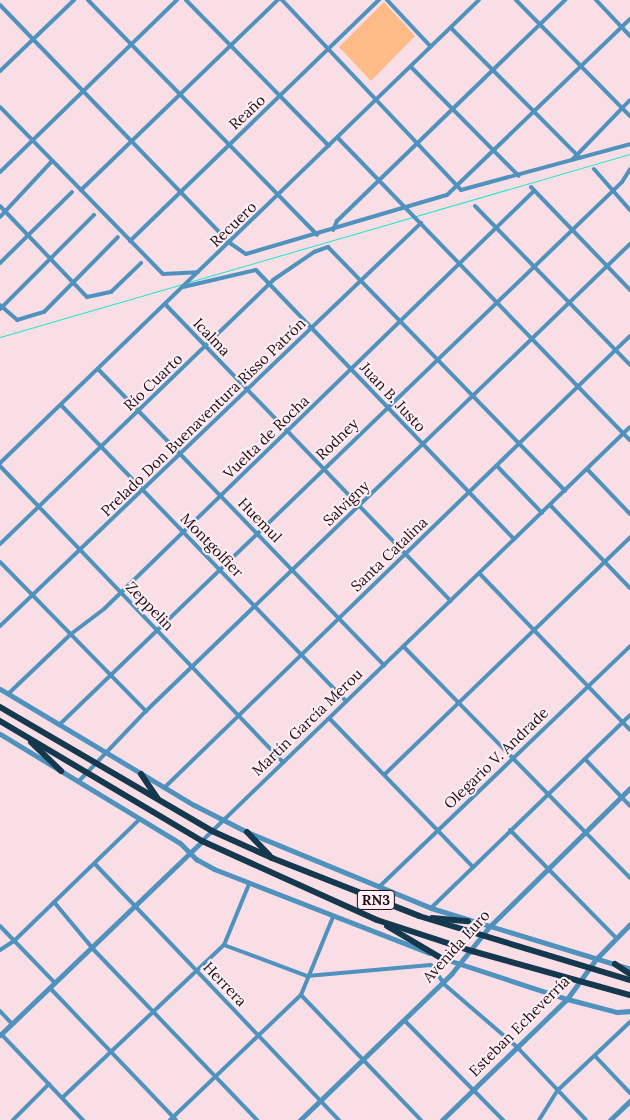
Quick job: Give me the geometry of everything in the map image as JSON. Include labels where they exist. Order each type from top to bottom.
[{"type":"highway","name":"RN3","points":[[0,707],[212,831],[272,858],[424,918],[630,980]]},
{"type":"highway","name":"RN3","points":[[0,721],[202,841],[377,920],[472,951],[630,995]]},
{"type":"highway","points":[[23,734],[61,771]]},
{"type":"highway","points":[[141,774],[158,799]]},
{"type":"highway","points":[[247,832],[272,858]]},
{"type":"highway","points":[[424,918],[468,921]]},
{"type":"highway","points":[[377,920],[442,958]]},
{"type":"highway","points":[[615,964],[630,974]]},
{"type":"street","points":[[0,71],[74,0]]},
{"type":"street","points":[[88,0],[317,235]]},
{"type":"street","points":[[0,172],[177,0]]},
{"type":"street","points":[[186,0],[329,146]]},
{"type":"street","points":[[81,190],[280,0],[329,49],[457,187],[467,191],[630,144]]},
{"type":"street","name":"Reaño","points":[[130,241],[228,144],[280,97],[379,0]]},
{"type":"street","points":[[387,0],[431,47]]},
{"type":"street","points":[[516,0],[630,116]]},
{"type":"street","points":[[333,230],[338,221],[379,180],[565,0]]},
{"type":"street","points":[[596,0],[630,36]]},
{"type":"street","name":"Recuero","points":[[0,464],[411,68],[476,1]]},
{"type":"street","points":[[0,5],[230,243],[246,254],[441,199],[457,187],[630,19]]},
{"type":"street","points":[[451,28],[580,158]]},
{"type":"street","points":[[411,68],[519,176]]},
{"type":"street","points":[[572,160],[576,153],[630,100]]},
{"type":"street","points":[[0,107],[166,276],[199,272]]},
{"type":"street","points":[[338,138],[630,440]]},
{"type":"street","points":[[0,217],[52,161]]},
{"type":"street","name":"Rodney","points":[[59,725],[612,191],[630,169]]},
{"type":"street","points":[[594,170],[630,210]]},
{"type":"street","points":[[531,187],[630,290]]},
{"type":"street","name":"Vuelta de Rocha","points":[[8,694],[71,634],[121,593],[534,191]]},
{"type":"street","points":[[0,263],[72,192]]},
{"type":"street","points":[[0,206],[87,296],[111,292],[141,263]]},
{"type":"street","points":[[475,206],[630,365]]},
{"type":"street","points":[[94,215],[1,307],[14,319],[44,312],[118,237]]},
{"type":"street","name":"Prelado Don Buenaventura Risso Patrón","points":[[0,626],[360,279],[421,223]]},
{"type":"street","name":"Salvigny","points":[[79,781],[95,762],[146,711],[256,607],[630,244]]},
{"type":"street","name":"Río Cuarto","points":[[0,544],[269,284],[314,252],[328,247],[360,279]]},
{"type":"street","name":"Juan B. Justo","points":[[183,287],[256,270],[514,539]]},
{"type":"street","points":[[360,279],[565,491]]},
{"type":"street","name":"Icalma","points":[[165,304],[451,601]]},
{"type":"street","name":"Santa Catalina","points":[[164,788],[630,336]]},
{"type":"street","name":"Huemul","points":[[98,369],[384,666]]},
{"type":"street","name":"Montgolfier","points":[[61,405],[346,701]]},
{"type":"street","name":"Martín García Merou","points":[[1,1034],[330,719],[346,701],[480,574],[630,427]]},
{"type":"street","name":"Zeppelin","points":[[0,464],[283,762]]},
{"type":"street","points":[[497,466],[542,513]]},
{"type":"street","points":[[587,469],[630,514]]},
{"type":"street","points":[[550,506],[630,588]]},
{"type":"street","points":[[385,774],[630,537]]},
{"type":"street","points":[[0,562],[146,711]]},
{"type":"street","points":[[480,574],[630,730]]},
{"type":"street","name":"Olegario V. Andrade","points":[[379,887],[512,757],[630,646]]},
{"type":"street","points":[[404,647],[630,878]]},
{"type":"street","points":[[0,689],[164,788],[247,832],[431,908],[468,921],[630,968]]},
{"type":"street","points":[[431,908],[630,715]]},
{"type":"street","points":[[330,719],[473,867]]},
{"type":"street","points":[[0,734],[79,781],[139,820],[180,843],[214,869],[442,958],[567,999],[617,1012],[630,1011]]},
{"type":"street","points":[[585,759],[630,806]]},
{"type":"street","name":"Avenida Luro","points":[[300,1120],[363,1061],[460,964],[489,927],[630,788]]},
{"type":"street","points":[[0,950],[14,941],[139,820]]},
{"type":"street","points":[[510,830],[616,938]]},
{"type":"street","name":"Herrera","points":[[95,864],[339,1120]]},
{"type":"street","points":[[62,1098],[224,945],[249,884]]},
{"type":"street","points":[[54,902],[92,946],[258,1120]]},
{"type":"street","points":[[50,988],[173,1119],[301,995],[307,976],[333,917]]},
{"type":"street","name":"Esteban Echeverría","points":[[442,1120],[567,999],[596,959],[630,924]]},
{"type":"street","points":[[0,926],[55,983]]},
{"type":"street","points":[[224,945],[307,976],[425,963],[436,969],[443,981],[517,1047],[586,1120]]},
{"type":"street","points":[[301,995],[421,1120]]},
{"type":"street","points":[[0,1011],[12,1024]]},
{"type":"street","points":[[404,1020],[503,1120]]},
{"type":"street","points":[[539,1120],[558,1090],[630,1022]]},
{"type":"street","points":[[1,1034],[84,1120]]},
{"type":"street","points":[[595,1056],[630,1093]]},
{"type":"street","points":[[13,1120],[49,1084]]},
{"type":"street","points":[[610,1120],[630,1101]]},
{"type":"shaded area","points":[[384,2],[415,36],[371,81],[339,47]]},
{"type":"waterway","points":[[189,282],[630,154]]},
{"type":"waterway","points":[[0,337],[183,284]]}]
